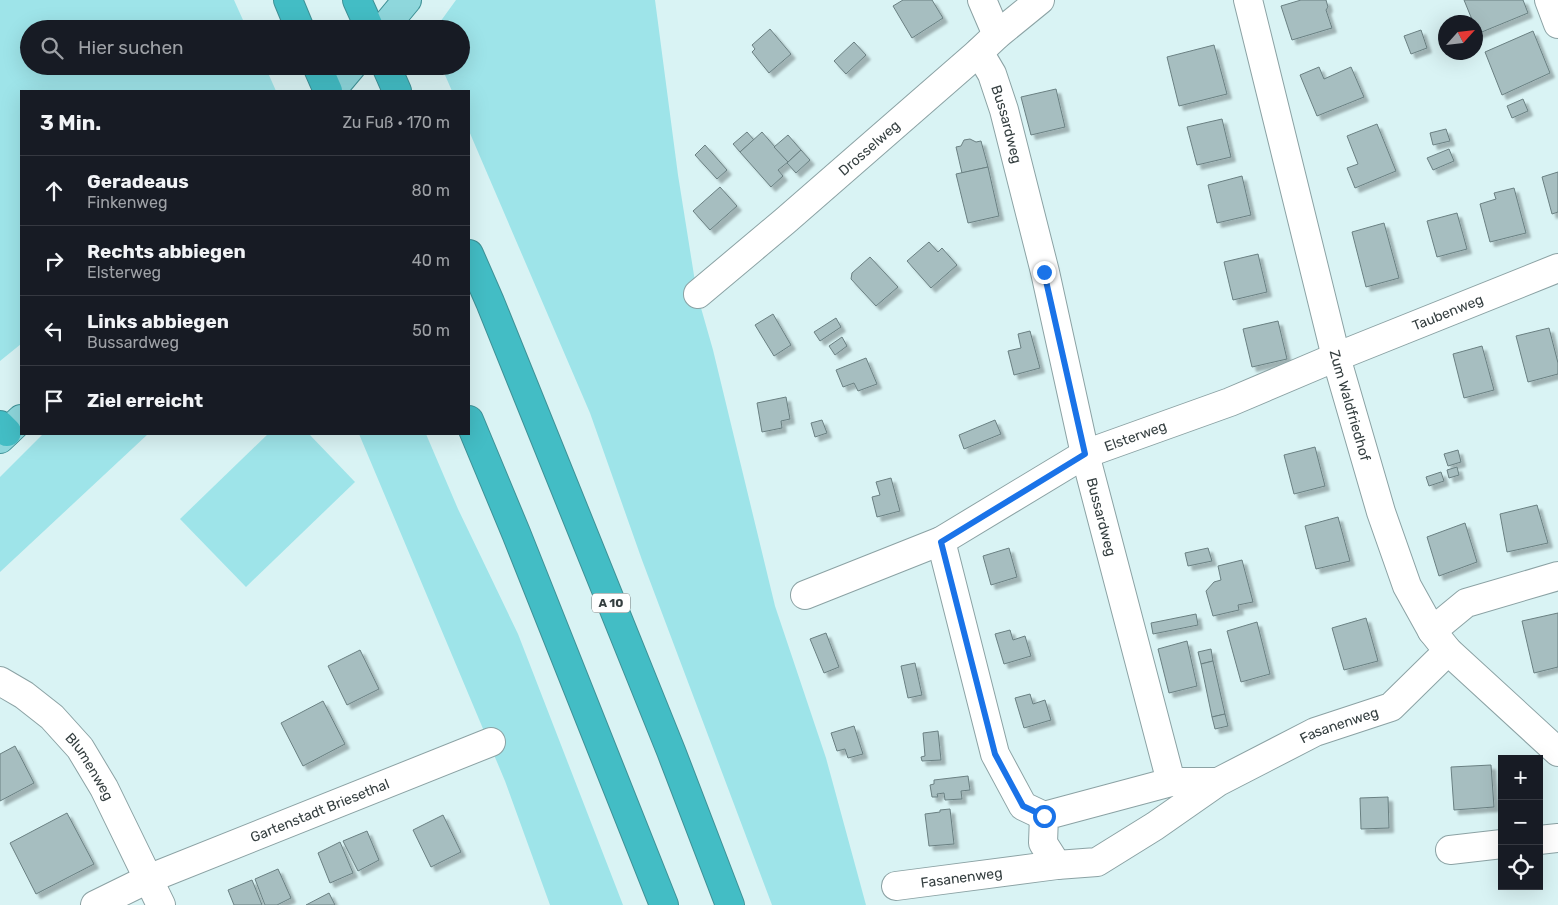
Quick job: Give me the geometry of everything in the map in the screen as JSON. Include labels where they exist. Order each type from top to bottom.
[{"type":"highway","points":[[288,0],[296,20]]},
{"type":"highway","points":[[357,0],[366,20]]},
{"type":"highway","points":[[322,75],[329,90]]},
{"type":"highway","points":[[390,75],[398,90]]},
{"type":"highway","name":"A 10","points":[[470,256],[671,751],[730,905]]},
{"type":"highway","points":[[470,422],[664,905]]},
{"type":"main road","points":[[390,20],[407,0]]},
{"type":"main road","points":[[331,90],[344,75]]},
{"type":"street","name":"Bussardweg","points":[[982,0],[992,74],[1006,119],[1044,272],[1085,454],[1170,782]]},
{"type":"street","name":"Drosselweg","points":[[698,294],[1040,0]]},
{"type":"street","name":"Zum Waldfriedhof","points":[[1248,0],[1336,357],[1381,512],[1407,586],[1440,641],[1558,752]]},
{"type":"street","points":[[1549,0],[1558,24]]},
{"type":"street","name":"Taubenweg","points":[[1336,357],[1558,268]]},
{"type":"street","name":"Elsterweg","points":[[805,595],[941,542],[1085,454],[1230,402],[1336,357]]},
{"type":"street","points":[[941,542],[995,754],[1023,806],[1044,816],[1043,843],[1057,865]]},
{"type":"street","name":"Fasanenweg","points":[[896,886],[1057,865],[1097,862],[1218,782],[1315,732],[1391,707],[1440,641],[1466,602],[1558,576]]},
{"type":"street","name":"Blumenweg","points":[[0,681],[24,695],[52,717],[80,748],[104,788],[161,905]]},
{"type":"street","name":"Gartenstadt Briesethal","points":[[148,879],[491,742]]},
{"type":"street","name":"Fasanenweg","points":[[1044,816],[1170,782],[1218,782]]},
{"type":"street","points":[[1543,840],[1558,838]]},
{"type":"street","points":[[1450,850],[1498,844]]},
{"type":"street","points":[[95,905],[148,879]]},
{"type":"shaded area","points":[[0,0],[234,0],[243,20],[20,20],[20,75],[269,75],[276,90],[20,90],[20,345],[0,361]]},
{"type":"shaded area","points":[[456,0],[655,0],[678,175],[697,294],[713,350],[775,606],[826,758],[866,905],[772,905],[642,560],[590,413],[470,133],[470,90],[452,90],[445,75],[470,75],[470,20],[442,20]]},
{"type":"shaded area","points":[[42,435],[147,435],[0,572],[0,477]]},
{"type":"shaded area","points":[[267,435],[310,435],[355,482],[246,587],[180,519]]},
{"type":"shaded area","points":[[359,435],[426,435],[458,509],[518,634],[623,905],[550,905],[505,781]]},
{"type":"building","points":[[903,0],[932,0],[943,18],[912,38],[893,6]]},
{"type":"building","points":[[1301,0],[1326,0],[1328,7],[1326,10],[1332,28],[1292,40],[1281,6]]},
{"type":"building","points":[[1464,0],[1523,0],[1528,13],[1483,32],[1483,15],[1470,15]]},
{"type":"building","points":[[770,29],[791,54],[769,73],[752,52],[755,49],[752,45]]},
{"type":"building","points":[[1421,30],[1427,48],[1411,54],[1404,36]]},
{"type":"building","points":[[1533,31],[1550,73],[1502,95],[1485,52]]},
{"type":"building","points":[[854,42],[866,55],[846,74],[834,61]]},
{"type":"building","points":[[1214,45],[1227,94],[1179,106],[1167,57]]},
{"type":"building","points":[[1319,67],[1324,79],[1351,67],[1364,97],[1317,116],[1300,75]]},
{"type":"building","points":[[1056,89],[1065,127],[1031,135],[1021,97]]},
{"type":"building","points":[[1523,99],[1528,111],[1512,118],[1507,106]]},
{"type":"building","points":[[1222,119],[1231,157],[1197,165],[1187,127]]},
{"type":"building","points":[[1377,124],[1396,171],[1355,188],[1347,168],[1358,164],[1347,136]]},
{"type":"building","points":[[1446,129],[1450,141],[1433,145],[1430,133]]},
{"type":"building","points":[[747,132],[754,140],[740,152],[733,144]]},
{"type":"building","points":[[762,132],[788,162],[778,170],[783,176],[771,187],[740,152]]},
{"type":"building","points":[[788,135],[801,150],[788,162],[774,147]]},
{"type":"building","points":[[970,139],[976,142],[981,141],[988,167],[962,173],[956,147],[961,146],[964,140]]},
{"type":"building","points":[[705,145],[727,170],[717,179],[695,155]]},
{"type":"building","points":[[1449,149],[1454,161],[1433,170],[1427,158]]},
{"type":"building","points":[[801,150],[810,160],[796,173],[787,163]]},
{"type":"building","points":[[988,167],[999,216],[968,223],[956,174]]},
{"type":"building","points":[[1558,172],[1558,212],[1552,214],[1542,177]]},
{"type":"building","points":[[1242,176],[1251,215],[1217,223],[1208,185]]},
{"type":"building","points":[[720,187],[737,206],[710,230],[693,211]]},
{"type":"building","points":[[1514,188],[1526,233],[1490,242],[1480,204],[1496,199],[1494,193]]},
{"type":"building","points":[[1457,213],[1467,249],[1437,257],[1427,221]]},
{"type":"building","points":[[1384,223],[1399,278],[1366,287],[1352,232]]},
{"type":"building","points":[[929,242],[938,252],[942,248],[957,265],[931,288],[907,261]]},
{"type":"building","points":[[1258,254],[1267,292],[1233,300],[1224,262]]},
{"type":"building","points":[[870,257],[898,287],[876,306],[851,279],[852,273]]},
{"type":"building","points":[[773,314],[791,345],[774,356],[755,325]]},
{"type":"building","points":[[836,318],[841,327],[820,341],[814,332]]},
{"type":"building","points":[[1278,321],[1287,359],[1252,367],[1243,329]]},
{"type":"building","points":[[1549,328],[1558,363],[1558,374],[1528,382],[1516,336]]},
{"type":"building","points":[[1030,331],[1040,368],[1014,375],[1008,351],[1021,348],[1018,334]]},
{"type":"building","points":[[842,337],[847,346],[835,355],[829,346]]},
{"type":"building","points":[[1482,346],[1494,390],[1464,398],[1453,354]]},
{"type":"building","points":[[866,358],[877,384],[858,391],[854,383],[843,387],[836,370]]},
{"type":"building","points":[[786,397],[790,419],[781,421],[782,428],[762,432],[757,403]]},
{"type":"building","points":[[822,420],[827,433],[815,437],[811,423]]},
{"type":"building","points":[[995,420],[1001,434],[964,449],[959,435]]},
{"type":"building","points":[[1315,447],[1325,486],[1294,494],[1284,455]]},
{"type":"building","points":[[1458,450],[1461,462],[1448,466],[1444,454]]},
{"type":"building","points":[[1457,467],[1459,475],[1449,478],[1447,470]]},
{"type":"building","points":[[1441,472],[1444,481],[1429,486],[1426,477]]},
{"type":"building","points":[[891,478],[900,511],[877,517],[872,497],[880,495],[876,482]]},
{"type":"building","points":[[1537,505],[1548,543],[1507,552],[1500,514]]},
{"type":"building","points":[[1338,517],[1350,561],[1316,569],[1305,526]]},
{"type":"building","points":[[1465,523],[1477,562],[1439,576],[1427,537]]},
{"type":"building","points":[[1009,548],[1017,577],[991,585],[983,556]]},
{"type":"building","points":[[1208,548],[1212,561],[1188,566],[1185,553]]},
{"type":"building","points":[[1242,560],[1253,602],[1238,605],[1239,610],[1213,616],[1206,591],[1214,582],[1221,580],[1218,566]]},
{"type":"building","points":[[1558,613],[1558,667],[1534,673],[1522,621]]},
{"type":"building","points":[[1196,614],[1198,625],[1153,634],[1151,623]]},
{"type":"building","points":[[1366,618],[1378,661],[1344,670],[1332,628]]},
{"type":"building","points":[[1257,622],[1270,674],[1241,682],[1227,631]]},
{"type":"building","points":[[1010,630],[1013,640],[1025,636],[1031,656],[1004,664],[995,634]]},
{"type":"building","points":[[826,633],[839,667],[824,673],[810,639]]},
{"type":"building","points":[[1187,641],[1197,686],[1169,693],[1158,649]]},
{"type":"building","points":[[1211,649],[1213,661],[1201,664],[1198,652]]},
{"type":"building","points":[[360,650],[379,689],[347,705],[328,666]]},
{"type":"building","points":[[1213,661],[1225,714],[1212,717],[1201,664]]},
{"type":"building","points":[[915,663],[922,695],[908,698],[901,666]]},
{"type":"building","points":[[1030,694],[1033,704],[1045,700],[1051,720],[1024,728],[1015,698]]},
{"type":"building","points":[[323,701],[345,744],[303,766],[281,723]]},
{"type":"building","points":[[1225,714],[1228,726],[1215,729],[1212,717]]},
{"type":"building","points":[[854,726],[863,754],[848,758],[845,749],[837,751],[831,733]]},
{"type":"building","points":[[938,731],[941,760],[922,761],[921,757],[925,756],[923,733]]},
{"type":"building","points":[[15,746],[34,783],[0,801],[0,754]]},
{"type":"building","points":[[1491,765],[1494,807],[1454,810],[1451,767]]},
{"type":"building","points":[[968,776],[970,790],[961,791],[962,799],[945,800],[944,793],[937,794],[938,797],[932,797],[930,785],[934,784],[934,780]]},
{"type":"building","points":[[1388,797],[1389,828],[1361,829],[1360,798]]},
{"type":"building","points":[[950,809],[954,844],[929,846],[925,814]]},
{"type":"building","points":[[67,813],[94,864],[36,894],[10,843]]},
{"type":"building","points":[[443,815],[461,852],[431,867],[413,830]]},
{"type":"building","points":[[367,831],[379,860],[358,871],[343,841]]},
{"type":"building","points":[[340,842],[353,873],[330,883],[318,853]]},
{"type":"building","points":[[278,869],[291,898],[277,905],[265,905],[255,879]]},
{"type":"building","points":[[252,880],[262,905],[234,905],[228,890]]},
{"type":"building","points":[[329,893],[335,905],[306,905]]},
{"type":"route","points":[[1044,272],[1085,454],[941,542],[995,754],[1023,806],[1044,816]]}]
